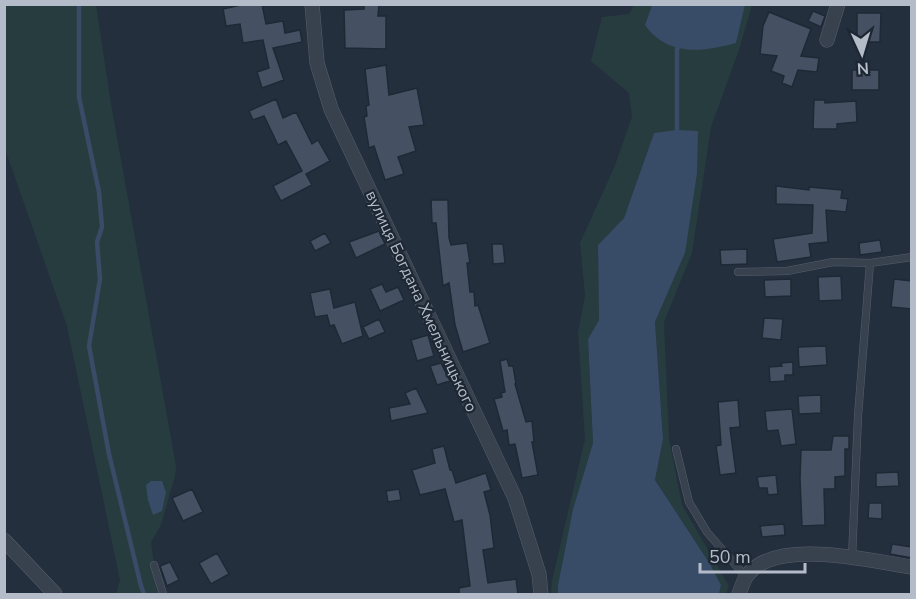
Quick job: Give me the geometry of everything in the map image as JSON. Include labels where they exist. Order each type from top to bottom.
[{"type":"street","name":"вулиця Богдана Хмельницького","points":[[312,4],[317,63],[331,109],[515,498],[539,574],[541,594]]},
{"type":"street","points":[[827,40],[838,4]]},
{"type":"street","points":[[4,540],[55,594]]},
{"type":"street","points":[[739,594],[746,577],[759,565],[776,557],[795,553],[852,558],[912,567]]},
{"type":"lane","points":[[738,272],[787,271],[833,262],[870,263],[912,257]]},
{"type":"lane","points":[[852,558],[858,416],[870,263]]},
{"type":"lane","points":[[676,449],[689,502],[707,532],[746,577]]},
{"type":"lane","points":[[154,565],[163,594]]},
{"type":"green space","points":[[4,5],[96,5],[111,104],[176,466],[161,525],[151,542],[154,565],[163,594],[116,594],[120,580],[67,326],[5,149]]},
{"type":"green space","points":[[634,5],[652,5],[645,25],[736,43],[745,5],[752,5],[739,50],[711,127],[692,253],[664,322],[669,439],[682,505],[729,586],[726,594],[719,594],[721,585],[710,564],[655,480],[663,439],[655,322],[685,253],[654,133],[624,218],[598,245],[599,320],[588,339],[593,443],[573,509],[558,594],[551,594],[552,581],[585,439],[578,333],[585,295],[580,243],[614,168],[632,117],[629,93],[591,61],[602,17],[629,14]]},
{"type":"water","points":[[652,5],[745,5],[736,43],[699,50],[675,47],[664,43],[654,35],[645,25]]},
{"type":"water","points":[[677,130],[698,131],[697,173],[685,253],[655,322],[663,439],[655,480],[710,564],[721,585],[719,594],[558,594],[573,509],[593,443],[588,339],[599,320],[598,245],[624,218],[654,133]]},
{"type":"water","points":[[151,481],[162,481],[166,492],[162,511],[153,515],[146,485]]},
{"type":"building","points":[[245,4],[262,4],[266,24],[283,21],[285,33],[300,30],[302,42],[273,48],[284,80],[262,88],[257,72],[269,68],[263,40],[243,43],[240,24],[226,26],[223,9]]},
{"type":"building","points":[[364,4],[379,4],[378,16],[386,16],[386,49],[345,48],[344,10],[364,9]]},
{"type":"building","points":[[813,11],[825,16],[821,27],[808,21]]},
{"type":"building","points":[[769,12],[811,29],[801,56],[819,58],[817,72],[798,70],[792,87],[782,83],[784,76],[771,71],[777,56],[760,54],[763,26]]},
{"type":"building","points":[[857,13],[881,13],[880,42],[857,42]]},
{"type":"building","points":[[386,65],[389,95],[417,88],[424,125],[409,127],[416,151],[398,157],[404,174],[385,180],[374,146],[369,148],[364,117],[367,116],[366,106],[369,105],[365,69]]},
{"type":"building","points":[[852,70],[879,70],[879,90],[852,90]]},
{"type":"building","points":[[276,99],[283,118],[296,112],[312,144],[318,140],[330,161],[306,174],[312,185],[281,201],[273,186],[302,171],[286,141],[278,145],[264,116],[253,120],[249,111]]},
{"type":"building","points":[[814,100],[825,100],[825,103],[856,101],[857,122],[837,124],[837,129],[813,129]]},
{"type":"building","points":[[776,186],[809,190],[809,187],[842,190],[841,198],[848,199],[846,212],[826,210],[828,242],[809,244],[811,257],[777,262],[773,239],[812,233],[813,205],[776,204]]},
{"type":"building","points":[[431,200],[448,200],[451,245],[467,243],[470,292],[474,292],[475,306],[478,305],[490,343],[463,352],[455,325],[449,283],[443,286],[436,223],[432,223]]},
{"type":"building","points":[[379,231],[385,244],[356,258],[349,242]]},
{"type":"building","points":[[325,233],[331,243],[315,251],[310,241]]},
{"type":"building","points":[[880,240],[882,252],[860,255],[859,243]]},
{"type":"building","points":[[492,244],[503,244],[505,263],[493,264]]},
{"type":"building","points":[[747,249],[747,264],[721,265],[720,250]]},
{"type":"building","points":[[841,276],[842,300],[819,301],[818,277]]},
{"type":"building","points":[[791,279],[791,296],[765,297],[764,280]]},
{"type":"building","points":[[894,279],[912,281],[912,309],[891,307]]},
{"type":"building","points":[[382,284],[386,292],[398,287],[404,300],[380,311],[370,289]]},
{"type":"building","points":[[330,289],[334,308],[355,302],[363,336],[342,344],[334,325],[330,326],[327,315],[315,317],[310,293]]},
{"type":"building","points":[[764,318],[783,319],[781,340],[762,338]]},
{"type":"building","points":[[379,319],[385,332],[369,339],[363,327]]},
{"type":"building","points":[[428,335],[434,356],[417,361],[411,340]]},
{"type":"building","points":[[826,346],[827,365],[799,367],[798,347]]},
{"type":"building","points":[[507,359],[509,366],[513,366],[515,384],[526,422],[532,421],[534,442],[532,442],[538,475],[522,478],[515,444],[509,445],[507,430],[503,431],[494,399],[502,397],[501,393],[505,392],[500,361]]},
{"type":"building","points":[[793,362],[793,375],[785,375],[785,381],[770,382],[769,367]]},
{"type":"building","points":[[441,363],[450,381],[437,385],[430,366]]},
{"type":"building","points":[[416,388],[428,413],[391,421],[389,408],[410,404],[405,393]]},
{"type":"building","points":[[821,395],[821,413],[799,414],[798,396]]},
{"type":"building","points":[[738,400],[740,427],[730,428],[736,473],[720,475],[716,446],[721,445],[718,402]]},
{"type":"building","points":[[792,409],[796,444],[781,446],[778,430],[767,431],[765,411]]},
{"type":"building","points":[[833,436],[849,436],[849,449],[845,449],[845,476],[835,477],[835,489],[824,489],[825,525],[802,526],[801,450],[831,450]]},
{"type":"building","points":[[444,446],[456,483],[486,473],[491,490],[484,492],[490,515],[494,548],[483,550],[488,583],[516,579],[518,594],[459,594],[459,588],[470,586],[462,520],[454,522],[445,489],[420,495],[412,470],[435,463],[432,449]]},
{"type":"building","points":[[898,472],[899,486],[876,487],[876,473]]},
{"type":"building","points":[[776,475],[778,494],[768,495],[767,488],[759,488],[757,477]]},
{"type":"building","points":[[192,489],[203,512],[183,521],[172,498]]},
{"type":"building","points":[[399,489],[401,500],[388,502],[386,491]]},
{"type":"building","points":[[869,503],[882,503],[882,519],[868,518]]},
{"type":"building","points":[[784,524],[785,535],[762,537],[760,526]]},
{"type":"building","points":[[892,544],[912,547],[912,558],[890,554]]},
{"type":"building","points":[[217,553],[229,574],[211,584],[199,563]]},
{"type":"building","points":[[170,562],[179,580],[167,586],[160,566]]},
{"type":"waterway","points":[[79,4],[79,97],[99,192],[102,227],[97,242],[100,279],[89,346],[109,454],[144,594]]},
{"type":"waterway","points":[[675,136],[677,130],[677,49],[679,46]]}]
